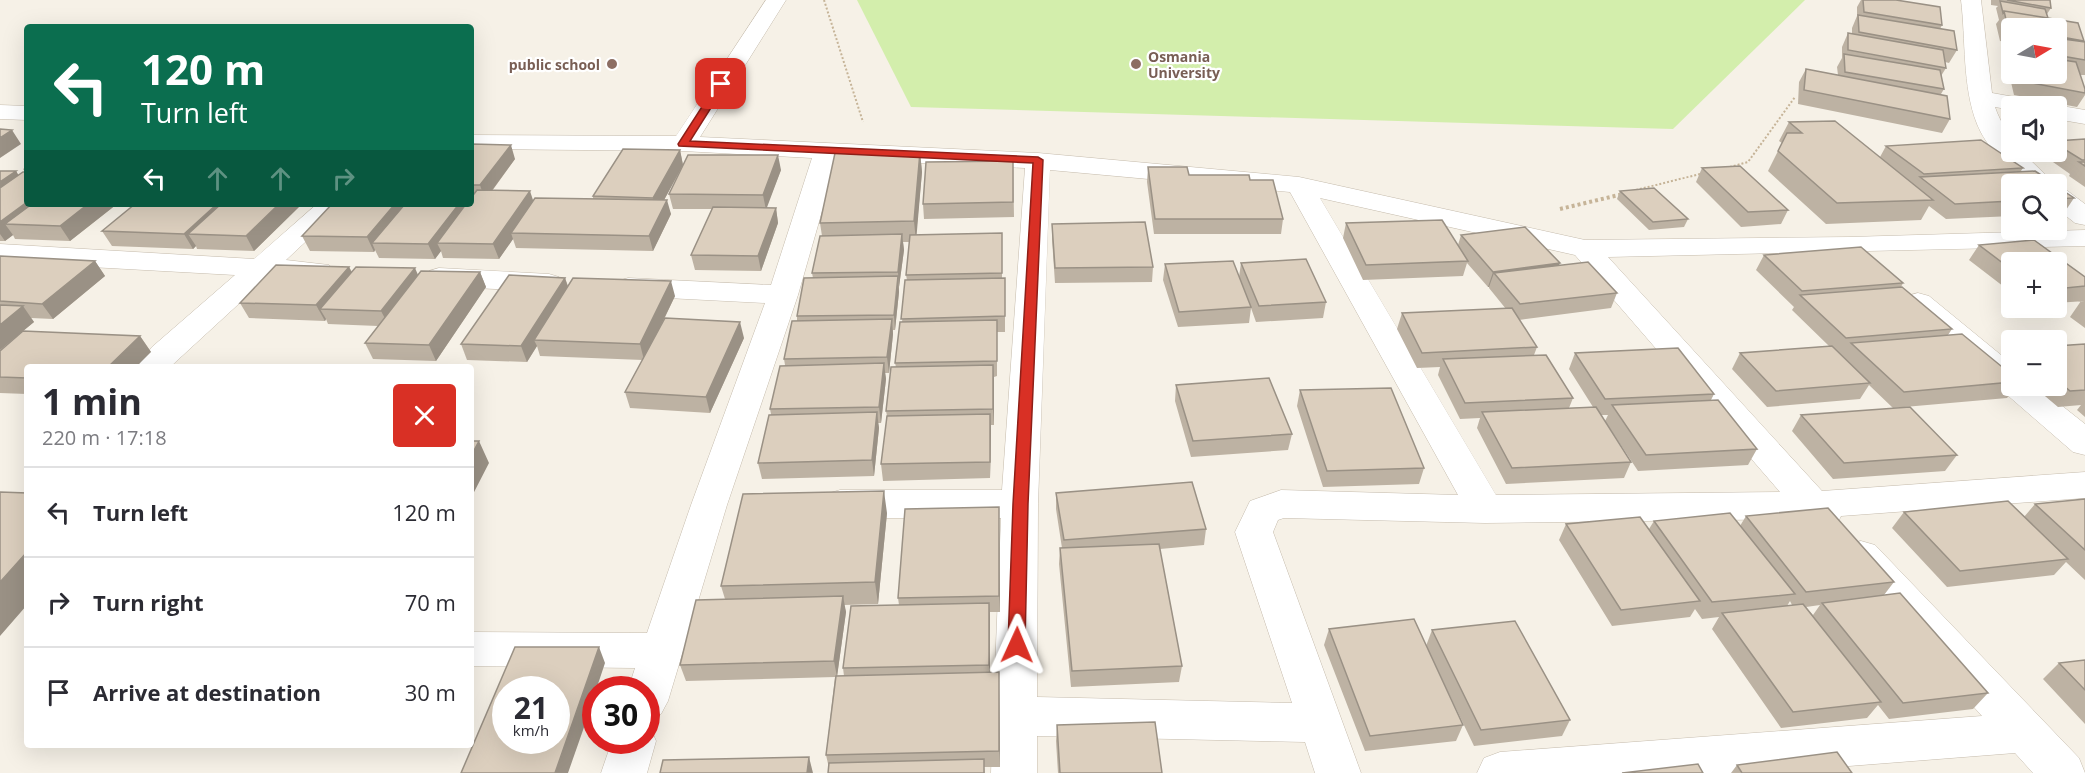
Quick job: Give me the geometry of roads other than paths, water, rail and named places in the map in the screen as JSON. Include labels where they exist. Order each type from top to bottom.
[{"type":"street","points":[[683,144],[776,0]]},
{"type":"street","points":[[1971,0],[1983,98],[1989,127],[2028,174]]},
{"type":"street","points":[[1983,98],[2001,101]]},
{"type":"street","points":[[0,112],[24,113]]},
{"type":"street","points":[[2067,114],[2085,117]]},
{"type":"street","points":[[474,142],[683,144],[1038,160],[1299,185],[1585,249],[1850,245],[2085,238]]},
{"type":"street","points":[[654,676],[709,504],[783,295],[827,150]]},
{"type":"street","points":[[1014,773],[1020,504],[1038,160]]},
{"type":"street","points":[[1299,185],[1485,509]]},
{"type":"street","points":[[2067,203],[2085,217]]},
{"type":"street","points":[[155,364],[163,354],[330,207]]},
{"type":"street","points":[[1850,245],[2001,372]]},
{"type":"street","points":[[1585,249],[1813,505],[2063,773]]},
{"type":"street","points":[[3,256],[345,272]]},
{"type":"street","points":[[416,276],[570,284]]},
{"type":"street","points":[[606,286],[783,295]]},
{"type":"street","points":[[2029,396],[2085,443]]},
{"type":"street","points":[[1338,773],[1254,532],[1263,511],[1281,504],[1485,509],[1813,505],[2085,485]]},
{"type":"street","points":[[709,504],[745,504]]},
{"type":"street","points":[[805,504],[1020,504]]},
{"type":"street","points":[[474,649],[662,651]]},
{"type":"street","points":[[1015,716],[1320,723]]},
{"type":"street","points":[[1500,773],[1701,765],[2025,732]]},
{"type":"street","points":[[624,773],[630,754]]},
{"type":"place","name":"public school","points":[[612,64]]},
{"type":"place","name":"Osmania University","points":[[1136,64]]}]
